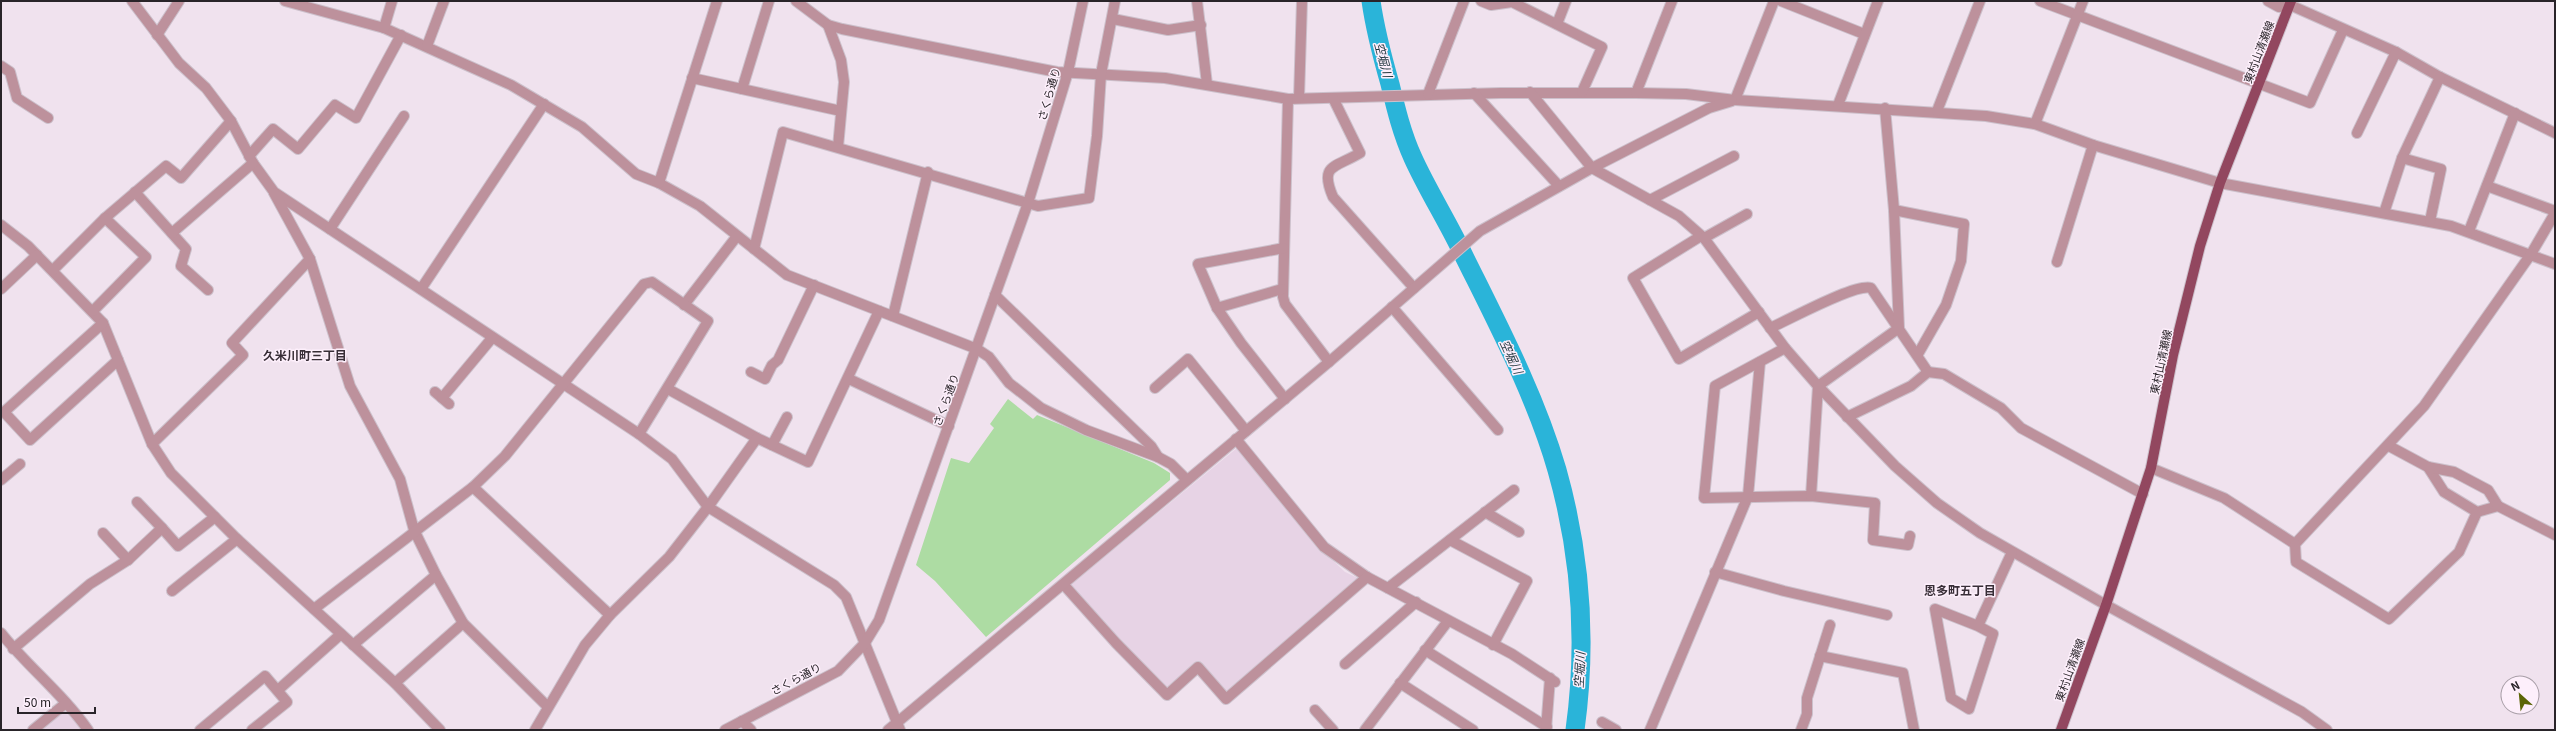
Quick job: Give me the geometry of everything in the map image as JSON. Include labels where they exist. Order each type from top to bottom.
[{"type":"main road","name":"東村山清瀬線","points":[[2060,730],[2106,606],[2151,468],[2175,349],[2200,246],[2220,183],[2291,3]]},
{"type":"street","points":[[132,1],[179,63],[206,88],[231,121],[251,159],[274,192],[310,259],[350,386],[400,479],[414,530],[436,575],[463,623],[547,706]]},
{"type":"street","points":[[158,35],[179,1]]},
{"type":"street","points":[[384,28],[392,1]]},
{"type":"street","points":[[427,46],[444,1]]},
{"type":"street","points":[[659,183],[717,1]]},
{"type":"street","points":[[742,89],[769,1]]},
{"type":"street","points":[[796,1],[828,25],[1068,72],[1165,78],[1288,99],[1530,92],[1686,94],[1735,100],[1937,111],[2036,124],[2093,146],[2220,183],[2430,221],[2469,231],[2555,264]]},
{"type":"street","name":"さくら通り","points":[[725,730],[838,671],[865,644],[878,620],[977,349],[1028,203],[1068,72],[1083,1]]},
{"type":"street","points":[[754,249],[784,132],[928,172],[1038,206],[1089,198],[1097,136],[1101,74],[1113,19],[1115,1]]},
{"type":"street","points":[[1197,1],[1207,84]]},
{"type":"street","points":[[1299,98],[1302,1]]},
{"type":"street","points":[[1428,94],[1464,1]]},
{"type":"street","points":[[1480,1],[1491,5],[1512,2],[1602,47],[1582,92]]},
{"type":"street","points":[[1557,24],[1566,1]]},
{"type":"street","points":[[1636,93],[1672,1]]},
{"type":"street","points":[[1735,100],[1774,1]]},
{"type":"street","points":[[1781,1],[1864,34]]},
{"type":"street","points":[[1838,105],[1864,34],[1878,1]]},
{"type":"street","points":[[1937,111],[1980,1]]},
{"type":"street","points":[[2040,1],[2258,86],[2310,103],[2343,30]]},
{"type":"street","points":[[2036,124],[2083,1]]},
{"type":"street","points":[[2268,1],[2279,7],[2291,3],[2343,30],[2396,52],[2440,77],[2555,133]]},
{"type":"street","points":[[290,2],[384,28],[511,85],[582,127],[636,174],[659,183],[700,206],[787,274],[977,349],[989,357],[1009,383],[1041,408],[1086,430],[1158,457],[1172,464],[1187,480]]},
{"type":"street","points":[[1113,19],[1168,30],[1201,25]]},
{"type":"street","points":[[828,25],[842,67],[844,82],[838,147]]},
{"type":"street","points":[[172,233],[251,159],[273,129],[298,149],[311,136],[335,105],[356,118],[401,35]]},
{"type":"street","points":[[2357,133],[2396,52]]},
{"type":"street","points":[[1,66],[10,72],[17,98],[48,118]]},
{"type":"street","points":[[2384,213],[2402,158],[2440,77]]},
{"type":"street","points":[[692,78],[841,111]]},
{"type":"street","points":[[1530,92],[1592,168],[1679,216],[1703,237],[1785,348],[1818,386],[1895,466],[1937,503],[2012,552],[2106,606],[2302,712],[2327,730]]},
{"type":"street","points":[[1474,93],[1559,186]]},
{"type":"street","points":[[1333,98],[1360,153],[1330,169],[1326,174],[1326,181],[1333,197],[1414,288]]},
{"type":"street","points":[[1288,99],[1287,203],[1282,289],[1285,304],[1329,362]]},
{"type":"street","points":[[274,192],[492,338],[639,434],[672,459],[708,507],[834,585],[846,597],[865,644],[895,728],[1187,480],[1329,362],[1477,233],[1592,168],[1709,108],[1735,100]]},
{"type":"street","points":[[421,290],[544,104]]},
{"type":"street","points":[[1884,108],[1894,210],[1899,328]]},
{"type":"street","points":[[2469,231],[2515,113]]},
{"type":"street","points":[[330,229],[404,116]]},
{"type":"street","points":[[53,270],[105,218],[166,166],[180,178],[231,121]]},
{"type":"street","points":[[2057,262],[2093,146]]},
{"type":"street","points":[[1650,200],[1734,156]]},
{"type":"street","points":[[2402,158],[2441,169],[2430,221]]},
{"type":"street","points":[[893,316],[928,172]]},
{"type":"street","points":[[2477,512],[2459,552],[2389,619],[2296,562],[2295,544],[2389,446],[2424,406],[2531,254],[2555,212],[2486,186]]},
{"type":"street","points":[[135,192],[186,248],[182,266],[208,290]]},
{"type":"street","points":[[1894,210],[1964,224],[1961,261],[1946,305],[1918,354]]},
{"type":"street","points":[[1747,214],[1703,237],[1633,278],[1679,359],[1759,312]]},
{"type":"street","points":[[93,310],[146,257],[105,218]]},
{"type":"street","points":[[1,225],[53,270],[93,310],[103,323],[152,444],[171,473],[237,539],[395,683],[440,730]]},
{"type":"street","points":[[684,305],[737,236]]},
{"type":"street","points":[[1284,248],[1198,264],[1217,308],[1284,399]]},
{"type":"street","points":[[1,289],[37,255]]},
{"type":"street","points":[[152,444],[243,355],[232,343],[310,259]]},
{"type":"street","points":[[314,609],[414,530],[473,487],[505,456],[644,284],[652,282],[708,321],[668,389],[639,434]]},
{"type":"street","points":[[751,372],[765,379],[772,365],[778,360],[814,285]]},
{"type":"street","points":[[1770,328],[1848,292],[1866,287],[1871,288],[1918,354],[1928,372]]},
{"type":"street","points":[[1217,308],[1282,289]]},
{"type":"street","points":[[995,295],[1146,441],[1158,457]]},
{"type":"street","points":[[1392,307],[1498,430]]},
{"type":"street","points":[[668,389],[757,438],[808,462],[849,379],[879,311]]},
{"type":"street","points":[[103,323],[4,412],[30,440],[118,360]]},
{"type":"street","points":[[1818,386],[1899,328]]},
{"type":"street","points":[[442,398],[492,338]]},
{"type":"street","points":[[1785,348],[1715,386],[1704,498],[1811,496],[1875,503],[1872,544],[1908,545],[1910,536]]},
{"type":"street","points":[[1155,388],[1188,359],[1246,431]]},
{"type":"street","points":[[1650,730],[1748,496],[1760,362]]},
{"type":"street","points":[[1847,417],[1911,386],[1928,372],[1944,374],[2001,408],[2021,428],[2143,494]]},
{"type":"street","points":[[849,379],[949,426]]},
{"type":"street","points":[[1811,496],[1818,386]]},
{"type":"street","points":[[772,445],[787,417]]},
{"type":"street","points":[[535,730],[547,706],[585,645],[610,615],[669,557],[708,507],[757,438]]},
{"type":"street","points":[[1236,439],[1324,547],[1367,577],[1532,665],[1552,680],[1546,729],[1425,650]]},
{"type":"street","points":[[2389,446],[2428,467],[2454,472],[2488,490],[2498,506],[2555,535]]},
{"type":"street","points":[[1,480],[20,464]]},
{"type":"street","points":[[2428,467],[2444,492],[2477,512],[2498,506]]},
{"type":"street","points":[[2151,468],[2224,498],[2295,544]]},
{"type":"street","points":[[473,487],[610,615]]},
{"type":"street","points":[[1388,588],[1514,490]]},
{"type":"street","points":[[137,502],[178,546],[214,517]]},
{"type":"street","points":[[1485,512],[1519,532]]},
{"type":"street","points":[[14,649],[90,584],[128,560],[162,528]]},
{"type":"street","points":[[103,533],[128,560]]},
{"type":"street","points":[[172,591],[237,539]]},
{"type":"street","points":[[1450,540],[1527,581],[1494,645]]},
{"type":"street","points":[[1978,626],[2012,552]]},
{"type":"street","points":[[1715,572],[1784,591],[1887,615]]},
{"type":"street","points":[[353,645],[436,575]]},
{"type":"street","points":[[1064,585],[1116,643],[1167,695],[1198,667],[1226,699],[1367,577]]},
{"type":"street","points":[[1345,664],[1416,602]]},
{"type":"street","points":[[1935,609],[1978,626],[1993,634],[1969,709],[1951,698],[1935,609]]},
{"type":"street","points":[[1365,730],[1448,621]]},
{"type":"street","points":[[395,683],[463,623]]},
{"type":"street","points":[[1801,730],[1807,714],[1807,698],[1830,625]]},
{"type":"street","points":[[1,633],[14,649],[66,703],[88,730]]},
{"type":"street","points":[[278,690],[341,634]]},
{"type":"street","points":[[1820,656],[1903,673],[1914,730]]},
{"type":"street","points":[[206,728],[265,676],[287,702],[252,730]]},
{"type":"street","points":[[1400,683],[1473,730]]},
{"type":"street","points":[[33,730],[66,703]]},
{"type":"street","points":[[1314,710],[1333,730]]},
{"type":"street","points":[[742,721],[751,730]]},
{"type":"street","points":[[1602,722],[1616,730]]},
{"type":"shaded area","points":[[1237,448],[1322,550],[1345,572],[1360,579],[1225,694],[1199,662],[1168,690],[1069,586]]},
{"type":"shaded area","points":[[64,709],[70,714],[82,730],[42,730]]},
{"type":"green space","points":[[1008,399],[1033,419],[1037,415],[1154,463],[1170,473],[1170,480],[986,637],[935,581],[916,565],[951,458],[969,463],[994,428],[990,424]]},
{"type":"waterway","name":"空堀川","points":[[1371,1],[1382,53],[1409,149],[1418,170],[1455,238],[1514,358],[1538,414],[1557,470],[1572,534],[1580,599],[1581,665],[1575,730]]},
{"type":"district","name":"久米川町三丁目","points":[[305,356]]},
{"type":"district","name":"恩多町五丁目","points":[[1960,591]]}]
